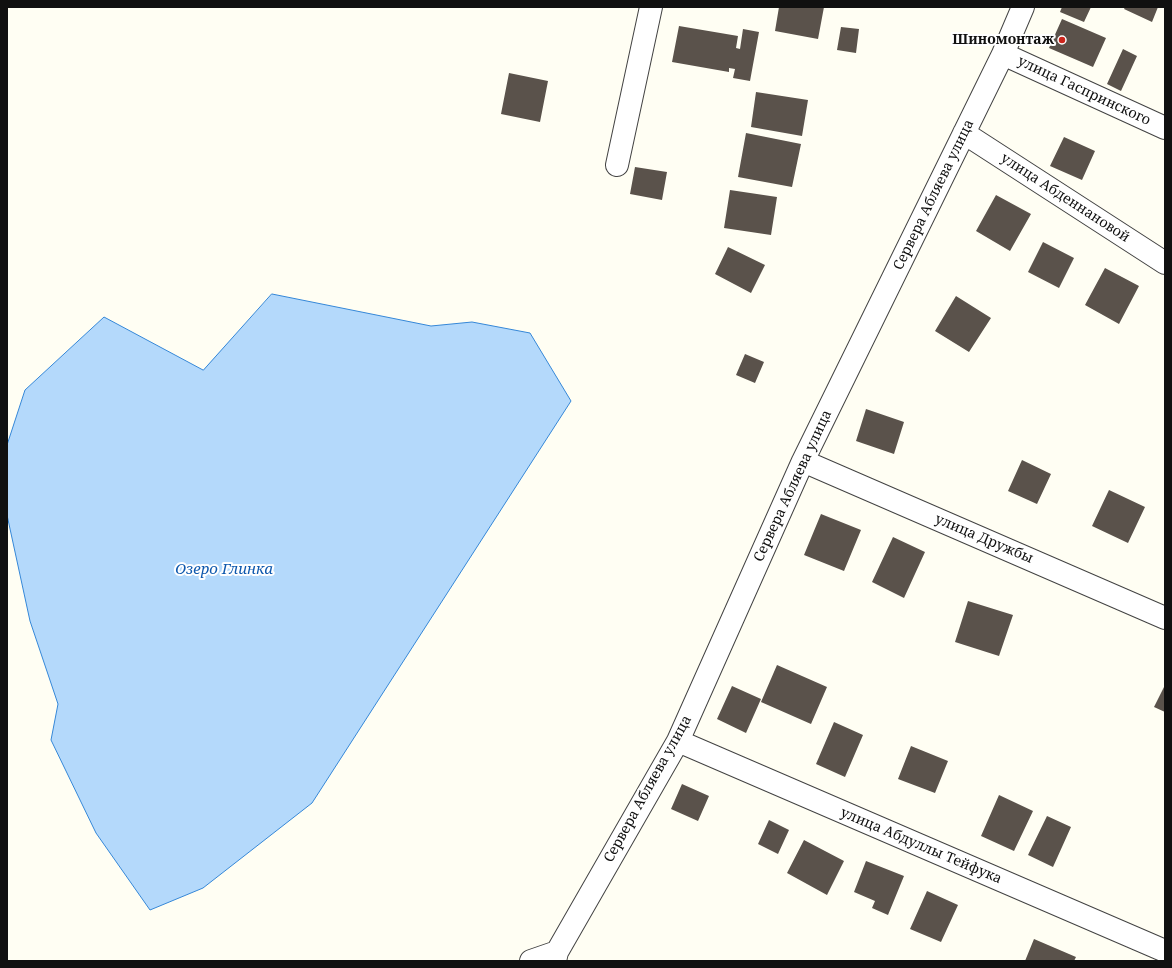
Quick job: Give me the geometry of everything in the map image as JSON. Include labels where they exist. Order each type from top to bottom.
[{"type":"street","points":[[617,165],[651,7]]},
{"type":"street","name":"Сервера Абляева улица","points":[[556,956],[678,741],[802,461],[1003,54],[1023,7]]},
{"type":"street","name":"улица Гаспринского","points":[[1003,54],[1165,128]]},
{"type":"street","name":"улица Абденнановой","points":[[964,133],[1165,263]]},
{"type":"street","name":"улица Дружбы","points":[[802,461],[1165,618]]},
{"type":"street","name":"улица Абдуллы Тейфука","points":[[678,741],[1165,951]]},
{"type":"street","points":[[531,961],[556,956]]},
{"type":"water","name":"Озеро Глинка","points":[[272,294],[431,326],[472,322],[530,333],[571,401],[312,803],[203,888],[150,910],[96,833],[51,740],[58,704],[30,621],[7,515],[7,445],[25,390],[104,317],[203,370]]},
{"type":"building","points":[[779,7],[824,7],[818,39],[775,31]]},
{"type":"building","points":[[1062,7],[1091,7],[1084,22],[1060,12]]},
{"type":"building","points":[[1125,7],[1158,7],[1152,22],[1124,9]]},
{"type":"building","points":[[1062,19],[1106,38],[1093,67],[1049,48]]},
{"type":"building","points":[[679,26],[738,36],[736,48],[740,49],[743,29],[759,32],[750,81],[733,78],[735,69],[729,68],[729,72],[672,62]]},
{"type":"building","points":[[841,27],[859,29],[856,53],[837,50]]},
{"type":"building","points":[[1123,49],[1137,56],[1121,91],[1107,84]]},
{"type":"building","points":[[509,73],[548,81],[540,122],[501,114]]},
{"type":"building","points":[[756,92],[808,100],[802,136],[751,127]]},
{"type":"building","points":[[746,133],[801,144],[792,187],[738,177]]},
{"type":"building","points":[[1064,137],[1095,151],[1082,180],[1050,166]]},
{"type":"building","points":[[635,167],[667,172],[662,200],[630,194]]},
{"type":"building","points":[[730,190],[777,197],[771,235],[724,228]]},
{"type":"building","points":[[996,195],[1031,214],[1010,251],[976,231]]},
{"type":"building","points":[[1043,242],[1074,258],[1059,288],[1028,272]]},
{"type":"building","points":[[728,247],[765,265],[751,293],[715,274]]},
{"type":"building","points":[[1105,268],[1139,286],[1119,324],[1085,305]]},
{"type":"building","points":[[956,296],[991,318],[969,352],[935,331]]},
{"type":"building","points":[[745,354],[764,362],[755,383],[736,375]]},
{"type":"building","points":[[866,409],[904,422],[894,454],[856,441]]},
{"type":"building","points":[[1022,460],[1051,474],[1037,504],[1008,491]]},
{"type":"building","points":[[1109,490],[1145,507],[1128,543],[1092,526]]},
{"type":"building","points":[[821,514],[861,530],[844,571],[804,555]]},
{"type":"building","points":[[893,537],[925,552],[904,598],[872,582]]},
{"type":"building","points":[[968,601],[1013,615],[999,656],[955,642]]},
{"type":"building","points":[[777,665],[827,687],[811,724],[761,702]]},
{"type":"building","points":[[1165,685],[1165,712],[1154,707]]},
{"type":"building","points":[[732,686],[761,699],[746,733],[717,719]]},
{"type":"building","points":[[834,722],[863,735],[845,777],[816,764]]},
{"type":"building","points":[[911,746],[948,761],[935,793],[898,779]]},
{"type":"building","points":[[682,784],[709,796],[698,821],[671,809]]},
{"type":"building","points":[[999,795],[1033,811],[1014,851],[981,836]]},
{"type":"building","points":[[1047,816],[1071,827],[1053,867],[1028,855]]},
{"type":"building","points":[[769,820],[789,830],[778,854],[758,844]]},
{"type":"building","points":[[804,840],[844,861],[827,895],[787,873]]},
{"type":"building","points":[[866,861],[904,876],[888,915],[872,908],[875,901],[854,892]]},
{"type":"building","points":[[927,891],[958,905],[941,942],[910,929]]},
{"type":"building","points":[[1034,939],[1076,957],[1074,961],[1025,961]]},
{"type":"place","name":"Шиномонтаж","points":[[1062,40]]}]
